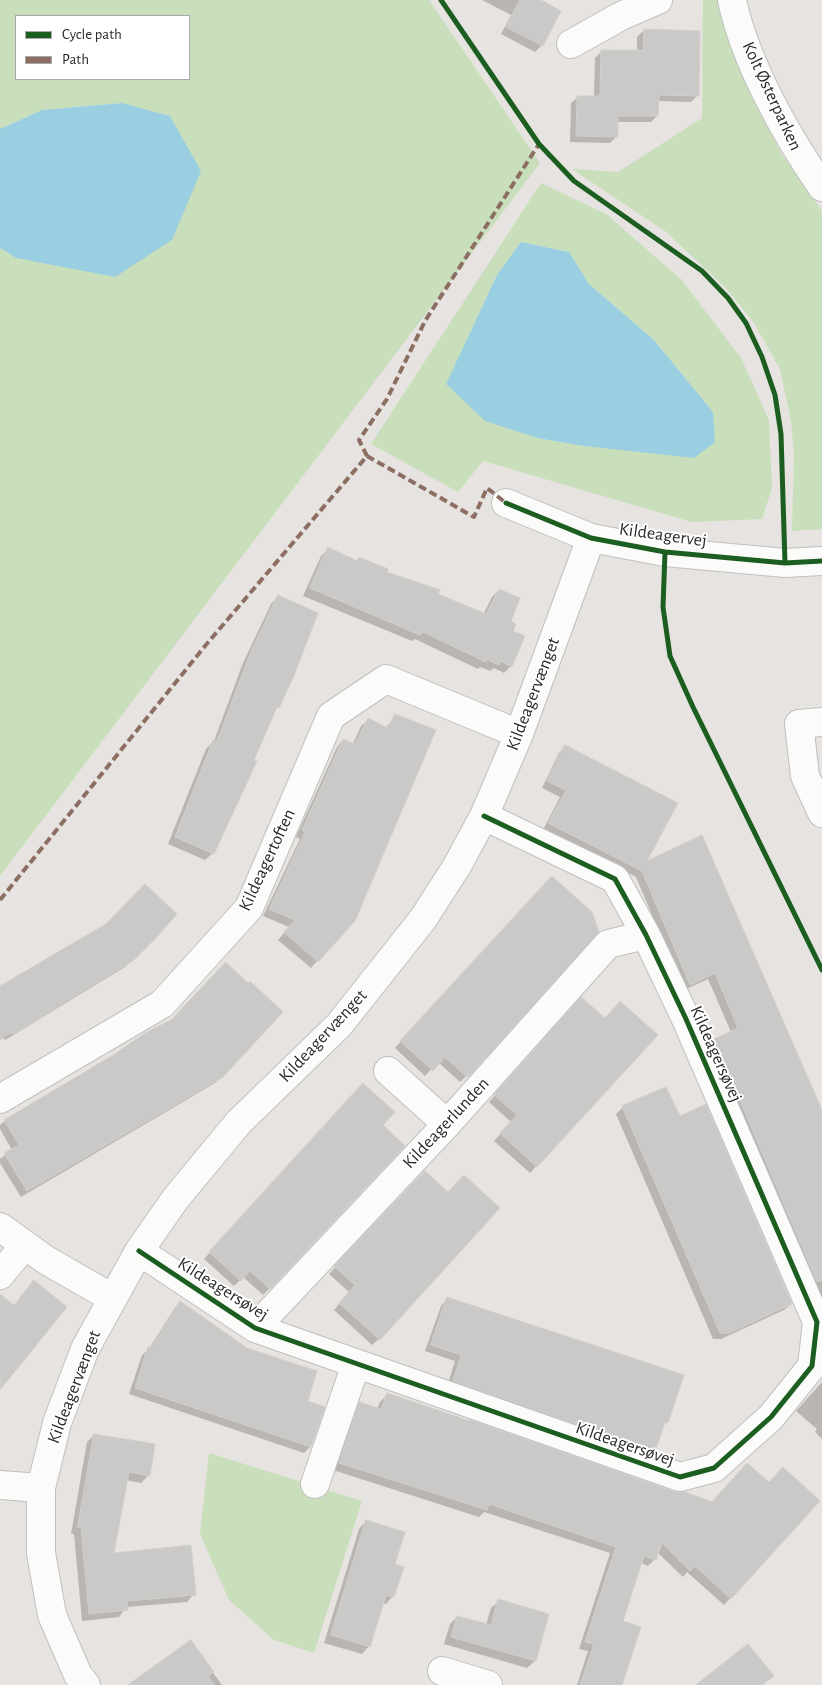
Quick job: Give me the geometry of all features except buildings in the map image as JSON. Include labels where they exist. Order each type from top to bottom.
[{"type":"street","points":[[571,44],[616,8],[658,0]]},
{"type":"street","name":"Kolt Østerparken","points":[[732,0],[762,83],[794,147],[822,187]]},
{"type":"street","name":"Kildeagervej","points":[[506,503],[591,538],[665,552],[785,563],[822,561]]},
{"type":"street","name":"Kildeagervænget","points":[[75,1682],[52,1615],[41,1553],[41,1488],[56,1423],[84,1349],[139,1251],[176,1198],[239,1122],[339,1025],[423,919],[457,866],[484,816],[519,734],[591,538]]},
{"type":"street","name":"Kildeagertoften","points":[[0,1099],[162,1004],[249,908],[332,716],[386,679],[519,734]]},
{"type":"street","points":[[822,722],[799,724],[805,776],[822,813]]},
{"type":"street","name":"Kildeagersøvej","points":[[139,1251],[255,1328],[680,1478],[714,1468],[771,1417],[812,1366],[817,1322],[686,1019],[646,935],[616,879],[484,816]]},
{"type":"street","name":"Kildeagerlunden","points":[[255,1328],[447,1124],[608,944],[646,935]]},
{"type":"street","points":[[388,1071],[447,1124]]},
{"type":"street","points":[[0,1227],[24,1246],[112,1298]]},
{"type":"street","points":[[0,1275],[24,1246]]},
{"type":"street","points":[[315,1484],[356,1364]]},
{"type":"street","points":[[0,1485],[41,1488]]},
{"type":"street","points":[[442,1671],[488,1685]]},
{"type":"green space","points":[[0,0],[429,0],[540,163],[0,876],[0,248],[16,258],[170,116],[122,103],[42,110],[0,129]]},
{"type":"green space","points":[[703,0],[719,0],[741,71],[756,106],[781,153],[822,211],[822,529],[792,531],[794,454],[791,421],[780,369],[754,323],[726,288],[665,231],[572,169],[618,172],[702,118]]},
{"type":"green space","points":[[541,183],[606,214],[681,279],[741,358],[769,420],[772,488],[762,519],[692,522],[483,461],[458,492],[371,444]],"holes":[[[521,242],[569,252],[589,284],[654,340],[713,412],[636,450],[584,446],[537,438],[466,341],[497,275]]]},
{"type":"green space","points":[[209,1453],[362,1501],[314,1653],[274,1640],[229,1600],[200,1534]]},
{"type":"water","points":[[122,103],[170,116],[201,171],[172,240],[115,277],[16,258],[0,248],[0,129],[42,110]]},
{"type":"water","points":[[521,242],[569,252],[589,284],[654,340],[713,412],[715,442],[694,458],[584,446],[537,438],[485,421],[446,384],[497,275]]},
{"type":"marked path","points":[[367,456],[359,440],[387,399],[425,321],[539,144]]},
{"type":"marked path","points":[[0,900],[205,646],[367,456],[474,517],[487,488],[506,503]]},
{"type":"cycle path","points":[[441,0],[539,144],[574,181],[702,271],[728,298],[746,323],[762,357],[775,395],[781,434],[785,563]]},
{"type":"cycle path","points":[[506,503],[591,538],[665,552],[785,563],[822,561]]},
{"type":"cycle path","points":[[665,552],[663,607],[670,656],[693,707],[822,970]]},
{"type":"cycle path","points":[[139,1251],[255,1328],[680,1477],[714,1468],[771,1417],[812,1366],[817,1322],[686,1019],[646,935],[615,879],[484,816]]}]
